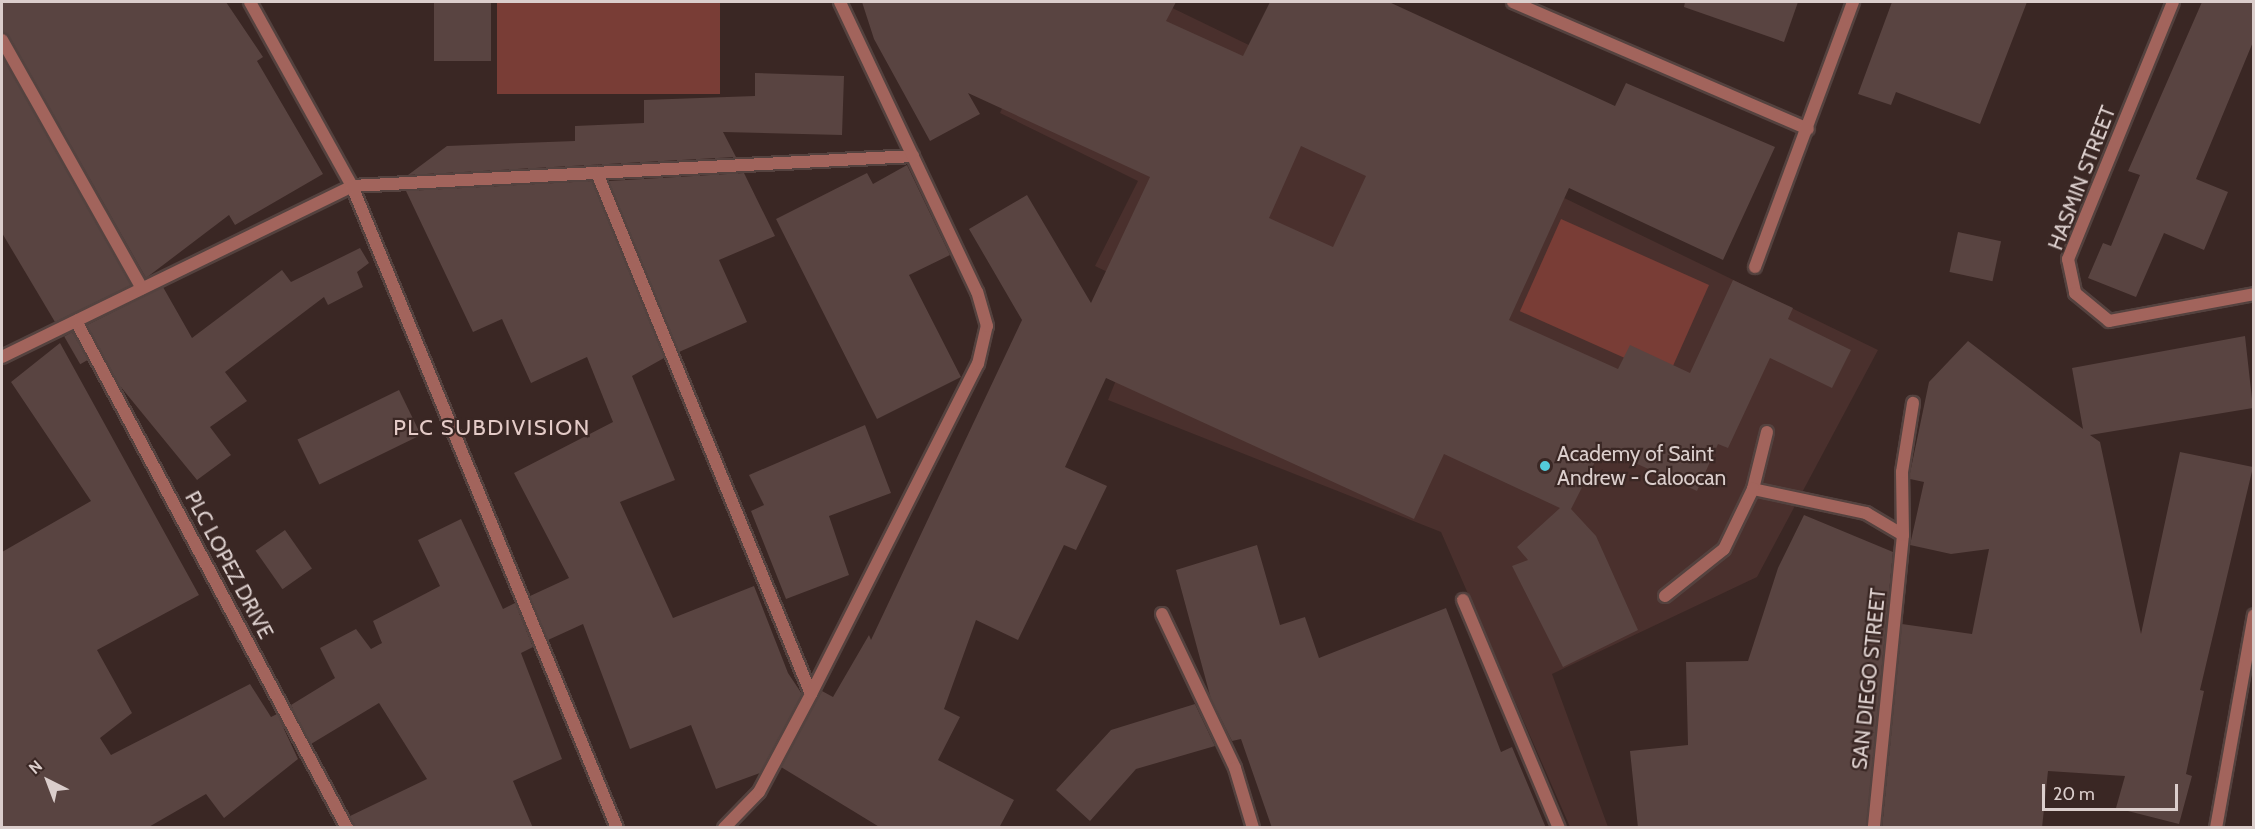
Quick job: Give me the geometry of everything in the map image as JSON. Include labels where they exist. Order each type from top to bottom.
[{"type":"street","points":[[250,2],[352,186],[617,828]]},
{"type":"street","points":[[724,828],[759,792],[811,694],[984,346],[984,309],[840,2]]},
{"type":"street","points":[[1513,2],[1808,129]]},
{"type":"street","points":[[1755,267],[1808,129],[1853,2]]},
{"type":"street","name":"HASMIN STREET","points":[[2173,2],[2068,259],[2075,293],[2109,321],[2253,294]]},
{"type":"street","points":[[2,40],[142,288]]},
{"type":"street","points":[[2,357],[352,186],[913,156]]},
{"type":"street","points":[[597,173],[811,694]]},
{"type":"street","name":"PLC LOPEZ DRIVE","points":[[76,321],[347,828]]},
{"type":"street","name":"SAN DIEGO STREET","points":[[1875,828],[1903,535],[1902,472],[1913,403]]},
{"type":"street","points":[[1665,596],[1724,549],[1753,489],[1767,432]]},
{"type":"street","points":[[1753,489],[1866,513],[1903,535]]},
{"type":"street","points":[[1463,600],[1559,828]]},
{"type":"street","points":[[1162,614],[1230,759],[1253,828]]},
{"type":"street","points":[[2216,828],[2253,615]]},
{"type":"shaded area","points":[[497,2],[720,2],[720,94],[497,94]]},
{"type":"shaded area","name":"Academy of Saint Andrew - Caloocan","points":[[1049,2],[1160,2],[1878,350],[1757,577],[1552,674],[1608,827],[1570,827],[1441,532],[1108,400],[1151,293],[1095,266],[1138,181],[1000,113]]},
{"type":"shaded area","points":[[1561,219],[1709,285],[1668,377],[1520,311]]},
{"type":"building","points":[[2,2],[226,2],[263,57],[257,61],[323,174],[235,225],[229,215],[146,278],[9,36],[2,32]]},
{"type":"building","points":[[434,2],[491,2],[491,61],[434,61]]},
{"type":"building","points":[[862,2],[1176,2],[1166,21],[1243,56],[1270,2],[1389,2],[1615,106],[1626,83],[1775,147],[1723,260],[1569,188],[1509,320],[1618,369],[1630,345],[1690,373],[1733,280],[1793,308],[1788,319],[1851,350],[1832,388],[1770,358],[1728,448],[1718,444],[1697,491],[1602,448],[1571,509],[1596,536],[1638,630],[1563,667],[1512,566],[1528,560],[1517,547],[1560,508],[1444,454],[1414,519],[1106,378],[1065,467],[1107,486],[1076,550],[1064,545],[1018,640],[976,620],[944,709],[960,717],[938,760],[1014,800],[999,828],[881,828],[781,767],[822,691],[833,697],[869,635],[871,640],[1022,320],[969,229],[1027,195],[1091,303],[1150,177],[968,93],[980,114],[930,141],[874,39]],"holes":[[[1301,146],[1366,176],[1333,247],[1269,218]]]},
{"type":"building","points":[[1685,2],[1798,2],[1784,42],[1684,7]]},
{"type":"building","points":[[1892,2],[2027,2],[1980,124],[1896,92],[1891,105],[1858,94]]},
{"type":"building","points":[[2202,2],[2253,2],[2253,42],[2196,179],[2228,192],[2204,250],[2164,233],[2136,297],[2088,278],[2103,243],[2111,246],[2140,175],[2128,171]]},
{"type":"building","points":[[2,56],[131,285],[55,322],[2,233]]},
{"type":"building","points":[[755,73],[844,76],[842,135],[723,132],[736,157],[408,175],[447,146],[575,141],[575,126],[644,123],[644,100],[755,96]]},
{"type":"building","points":[[907,165],[950,255],[909,275],[961,377],[877,419],[776,219],[867,173],[873,184]]},
{"type":"building","points":[[744,173],[775,236],[719,260],[747,322],[679,352],[609,181]]},
{"type":"building","points":[[592,181],[664,358],[632,376],[675,480],[620,502],[673,618],[754,586],[788,673],[802,694],[760,773],[716,789],[691,725],[630,749],[583,624],[548,640],[530,596],[569,578],[514,473],[613,422],[587,357],[531,383],[502,319],[473,332],[406,191]]},
{"type":"building","points":[[1958,232],[2001,241],[1993,281],[1949,272]]},
{"type":"building","points":[[360,248],[369,263],[357,272],[363,287],[328,305],[324,297],[225,372],[247,401],[210,427],[231,455],[197,480],[120,386],[87,325],[163,287],[192,338],[282,270],[291,282]]},
{"type":"building","points":[[72,332],[88,360],[80,364],[64,336]]},
{"type":"building","points":[[2245,336],[2253,408],[2090,435],[2100,442],[2141,634],[2180,452],[2253,467],[2200,690],[2204,691],[2186,774],[2192,776],[2179,824],[2116,808],[2125,776],[2048,771],[2042,828],[1882,828],[1902,624],[1972,634],[1989,549],[1951,554],[1910,545],[1924,482],[1910,479],[1910,473],[1929,382],[1968,341],[2083,429],[2072,368]]},
{"type":"building","points":[[60,343],[199,595],[97,650],[132,713],[100,738],[111,755],[250,684],[271,717],[277,714],[298,759],[224,818],[206,794],[147,828],[2,828],[2,552],[91,501],[11,382]]},
{"type":"building","points":[[399,390],[421,435],[319,484],[297,440]]},
{"type":"building","points":[[865,425],[891,493],[829,516],[849,575],[786,599],[751,511],[764,505],[749,475]]},
{"type":"building","points":[[1804,515],[1893,552],[1866,828],[1638,828],[1630,751],[1688,745],[1686,662],[1748,661],[1778,568]]},
{"type":"building","points":[[461,519],[503,609],[515,603],[533,647],[521,653],[562,759],[513,781],[533,828],[355,828],[350,816],[427,779],[379,703],[311,744],[291,705],[335,678],[320,648],[356,629],[371,649],[382,643],[373,621],[440,586],[418,540]]},
{"type":"building","points":[[285,530],[312,569],[282,589],[256,551]]},
{"type":"building","points":[[1257,545],[1280,625],[1305,617],[1319,658],[1446,608],[1501,752],[1512,747],[1546,828],[1272,828],[1241,739],[1232,741],[1211,699],[1176,570]]},
{"type":"building","points":[[1195,704],[1215,746],[1136,769],[1090,821],[1056,790],[1111,730]]},
{"type":"place","name":"Academy of Saint Andrew - Caloocan","points":[[1545,466]]},
{"type":"district","name":"PLC SUBDIVISION","points":[[492,428]]}]
